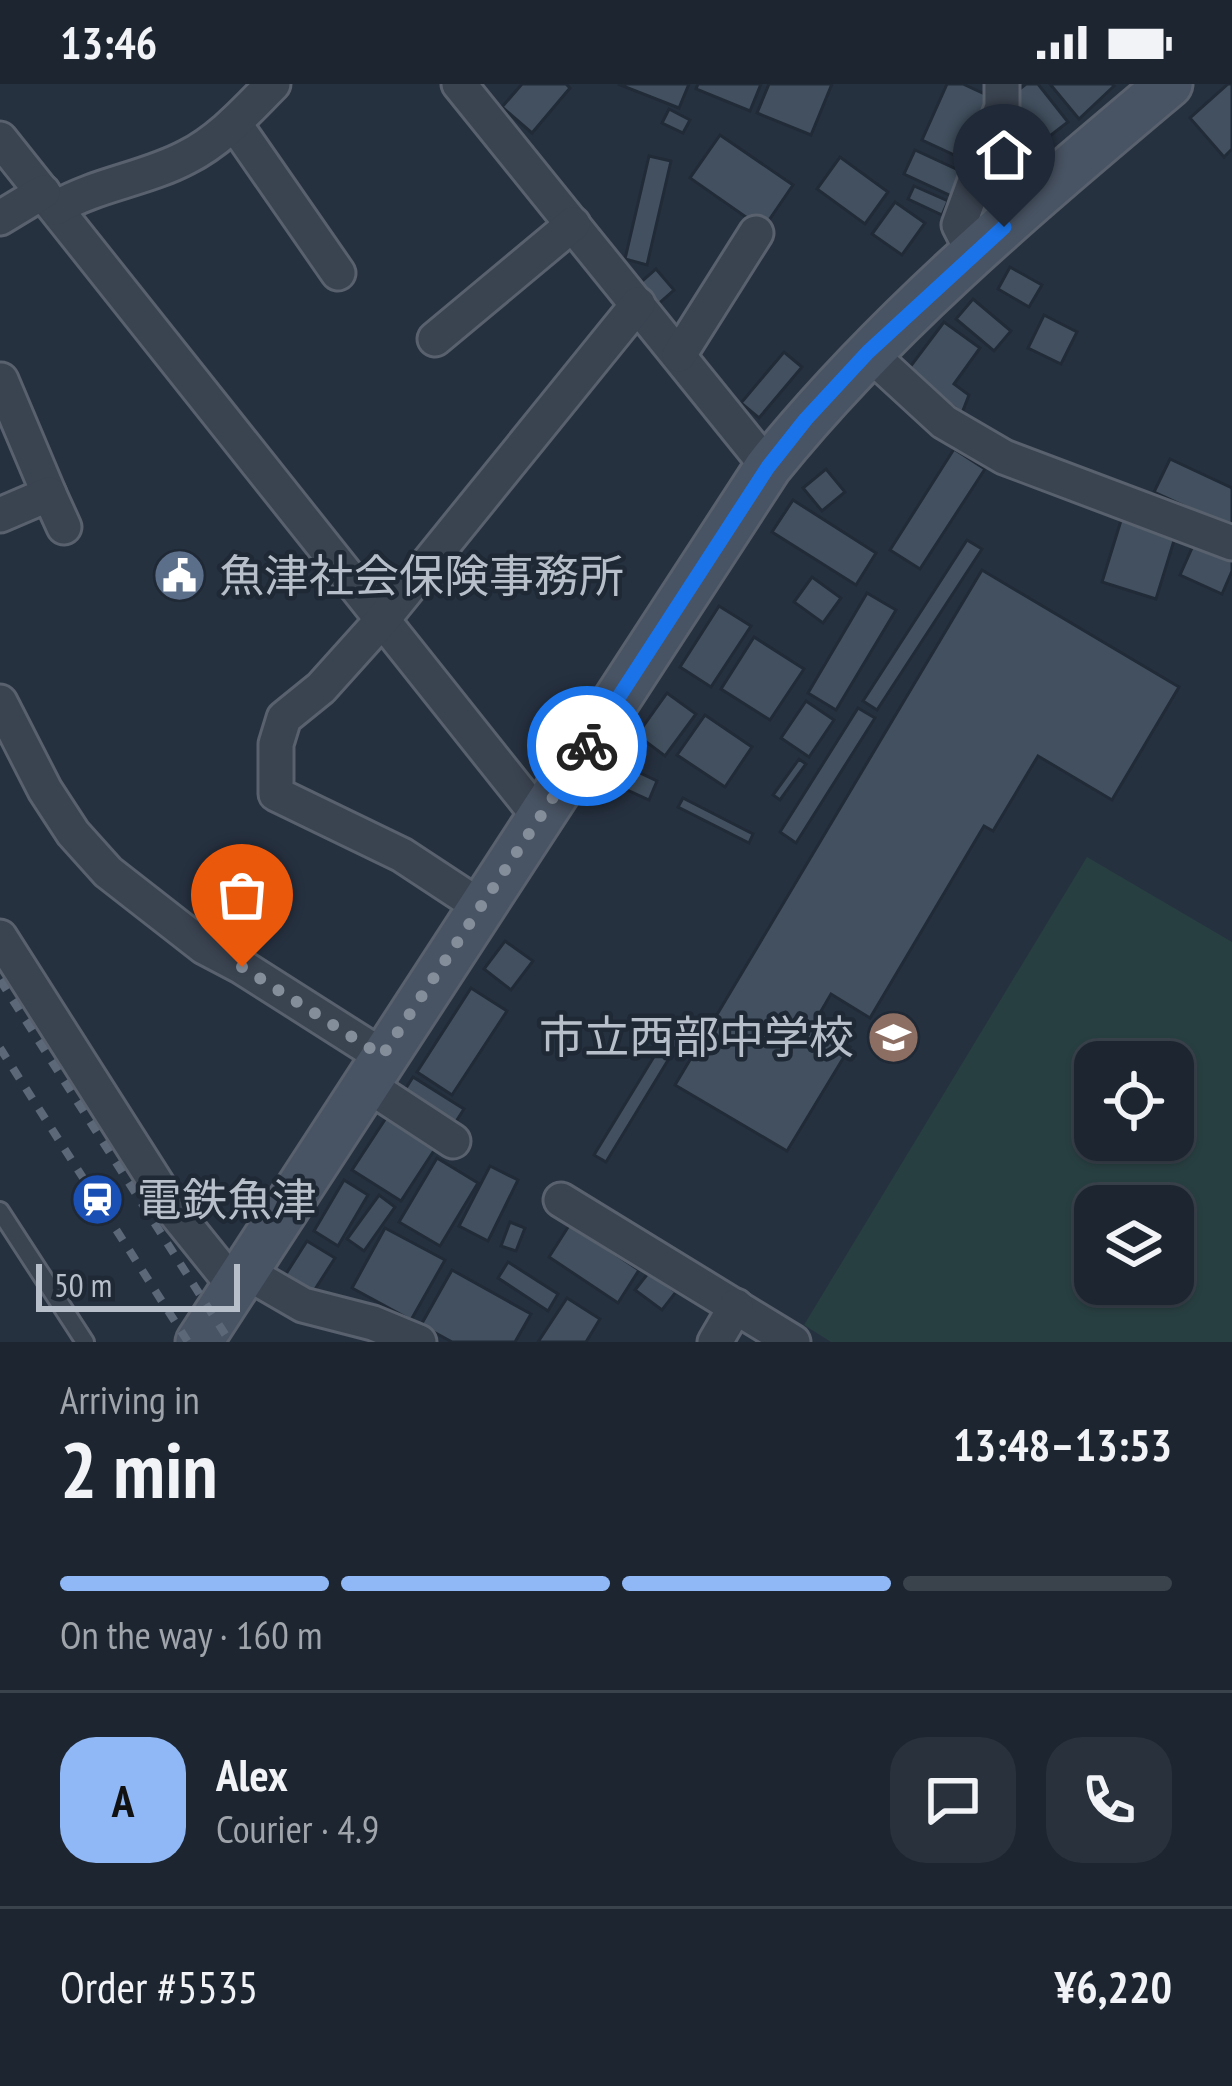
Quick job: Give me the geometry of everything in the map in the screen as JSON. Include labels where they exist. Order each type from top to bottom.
[{"type":"main road","points":[[199,1342],[768,467],[868,352],[1147,91]]},
{"type":"street","points":[[0,218],[187,158],[234,123],[273,84]]},
{"type":"street","points":[[460,84],[768,467]]},
{"type":"street","points":[[974,254],[959,225],[1002,106],[1002,84]]},
{"type":"street","points":[[234,123],[338,273]]},
{"type":"street","points":[[0,139],[540,818]]},
{"type":"street","points":[[435,340],[573,224]]},
{"type":"street","points":[[679,355],[756,232]]},
{"type":"street","points":[[481,907],[402,855],[276,794],[276,744],[284,718],[321,688],[383,619],[638,304]]},
{"type":"street","points":[[868,352],[944,422],[1004,458],[1232,543]]},
{"type":"street","points":[[1,380],[64,527]]},
{"type":"street","points":[[0,515],[49,494]]},
{"type":"street","points":[[0,702],[45,790],[108,872],[204,947],[242,967],[374,1070],[453,1141]]},
{"type":"street","points":[[0,937],[174,1211],[239,1279],[419,1342]]},
{"type":"street","points":[[561,1200],[793,1342]]},
{"type":"street","points":[[715,1342],[736,1306]]},
{"type":"lane","points":[[0,1211],[85,1342]]},
{"type":"green space","points":[[1087,857],[1232,942],[1232,1342],[831,1342],[804,1325]]},
{"type":"building","points":[[522,84],[566,84],[570,88],[532,133],[502,107]]},
{"type":"building","points":[[618,84],[689,84],[679,108]]},
{"type":"building","points":[[698,84],[761,84],[750,111],[696,89]]},
{"type":"building","points":[[769,84],[832,84],[811,135],[757,113]]},
{"type":"building","points":[[947,84],[963,84],[991,97],[963,159],[922,140]]},
{"type":"building","points":[[1026,84],[1038,84],[1068,122],[1042,142],[1007,99]]},
{"type":"building","points":[[1050,84],[1112,84],[1114,86],[1079,119]]},
{"type":"building","points":[[1232,84],[1232,149],[1224,157],[1190,118]]},
{"type":"building","points":[[669,109],[690,120],[683,133],[662,123]]},
{"type":"building","points":[[720,135],[793,185],[763,229],[690,178]]},
{"type":"building","points":[[915,150],[969,175],[958,199],[904,174]]},
{"type":"building","points":[[649,156],[671,161],[647,265],[625,259]]},
{"type":"building","points":[[840,157],[888,192],[865,224],[817,189]]},
{"type":"building","points":[[914,186],[948,201],[942,215],[908,199]]},
{"type":"building","points":[[895,202],[925,223],[902,255],[872,234]]},
{"type":"building","points":[[1010,267],[1042,285],[1029,307],[998,289]]},
{"type":"building","points":[[656,269],[674,290],[657,305],[639,284]]},
{"type":"building","points":[[973,299],[1011,331],[994,351],[956,319]]},
{"type":"building","points":[[1044,315],[1077,332],[1061,364],[1028,348]]},
{"type":"building","points":[[944,322],[980,348],[954,384],[969,395],[962,413],[907,371]]},
{"type":"building","points":[[784,352],[802,367],[759,418],[741,403]]},
{"type":"building","points":[[954,449],[985,469],[920,569],[890,550]]},
{"type":"building","points":[[1170,459],[1232,488],[1232,528],[1154,492]]},
{"type":"building","points":[[826,469],[845,492],[822,511],[803,488]]},
{"type":"building","points":[[793,500],[876,553],[856,585],[772,532]]},
{"type":"building","points":[[1123,514],[1177,531],[1156,599],[1102,582]]},
{"type":"building","points":[[1196,539],[1232,555],[1232,571],[1222,594],[1180,575]]},
{"type":"building","points":[[967,540],[982,549],[877,710],[863,701]]},
{"type":"building","points":[[982,570],[1179,687],[1112,800],[1038,756],[993,831],[984,826],[870,1018],[831,994],[813,1025],[850,1047],[787,1151],[675,1085]]},
{"type":"building","points":[[812,577],[841,598],[823,623],[794,602]]},
{"type":"building","points":[[867,593],[896,610],[836,710],[808,693]]},
{"type":"building","points":[[719,606],[751,626],[711,687],[680,667]]},
{"type":"building","points":[[754,637],[804,669],[770,720],[721,689]]},
{"type":"building","points":[[667,693],[696,714],[665,756],[637,735]]},
{"type":"building","points":[[806,701],[834,720],[809,757],[781,738]]},
{"type":"building","points":[[858,708],[875,718],[796,843],[780,832]]},
{"type":"building","points":[[705,715],[752,747],[725,787],[677,755]]},
{"type":"building","points":[[799,759],[806,764],[780,800],[773,795]]},
{"type":"building","points":[[619,763],[657,781],[649,800],[610,782]]},
{"type":"building","points":[[683,798],[753,834],[749,843],[678,807]]},
{"type":"building","points":[[505,941],[533,961],[511,990],[484,969]]},
{"type":"building","points":[[471,988],[507,1011],[452,1095],[417,1072]]},
{"type":"building","points":[[672,1027],[684,1034],[606,1162],[594,1155]]},
{"type":"building","points":[[413,1077],[464,1109],[450,1131],[399,1099]]},
{"type":"building","points":[[386,1118],[435,1149],[401,1201],[352,1170]]},
{"type":"building","points":[[437,1158],[478,1183],[440,1246],[399,1222]]},
{"type":"building","points":[[490,1166],[518,1180],[488,1241],[459,1226]]},
{"type":"building","points":[[344,1180],[368,1195],[338,1246],[314,1231]]},
{"type":"building","points":[[379,1195],[395,1207],[364,1251],[347,1239]]},
{"type":"building","points":[[510,1222],[525,1228],[516,1251],[501,1246]]},
{"type":"building","points":[[570,1224],[639,1270],[618,1303],[549,1257]]},
{"type":"building","points":[[385,1228],[445,1260],[411,1320],[352,1288]]},
{"type":"building","points":[[307,1241],[335,1258],[312,1294],[284,1277]]},
{"type":"building","points":[[508,1262],[558,1294],[548,1311],[498,1278]]},
{"type":"building","points":[[452,1270],[531,1314],[515,1342],[452,1342],[421,1325]]},
{"type":"building","points":[[649,1272],[676,1292],[662,1310],[635,1290]]},
{"type":"building","points":[[567,1298],[600,1319],[586,1342],[538,1342]]},
{"type":"railway","points":[[0,980],[230,1342]]},
{"type":"railway","points":[[0,1048],[188,1342]]},
{"type":"way so far","points":[[242,967],[382,1056],[587,746]]},
{"type":"place","name":"魚津社会保険事務所","points":[[180,576]]},
{"type":"place","name":"市立西部中学校","points":[[893,1037]]},
{"type":"place","name":"電鉄魚津","points":[[98,1200]]},
{"type":"route","points":[[587,746],[768,467],[806,419],[868,352],[1004,227]]}]
